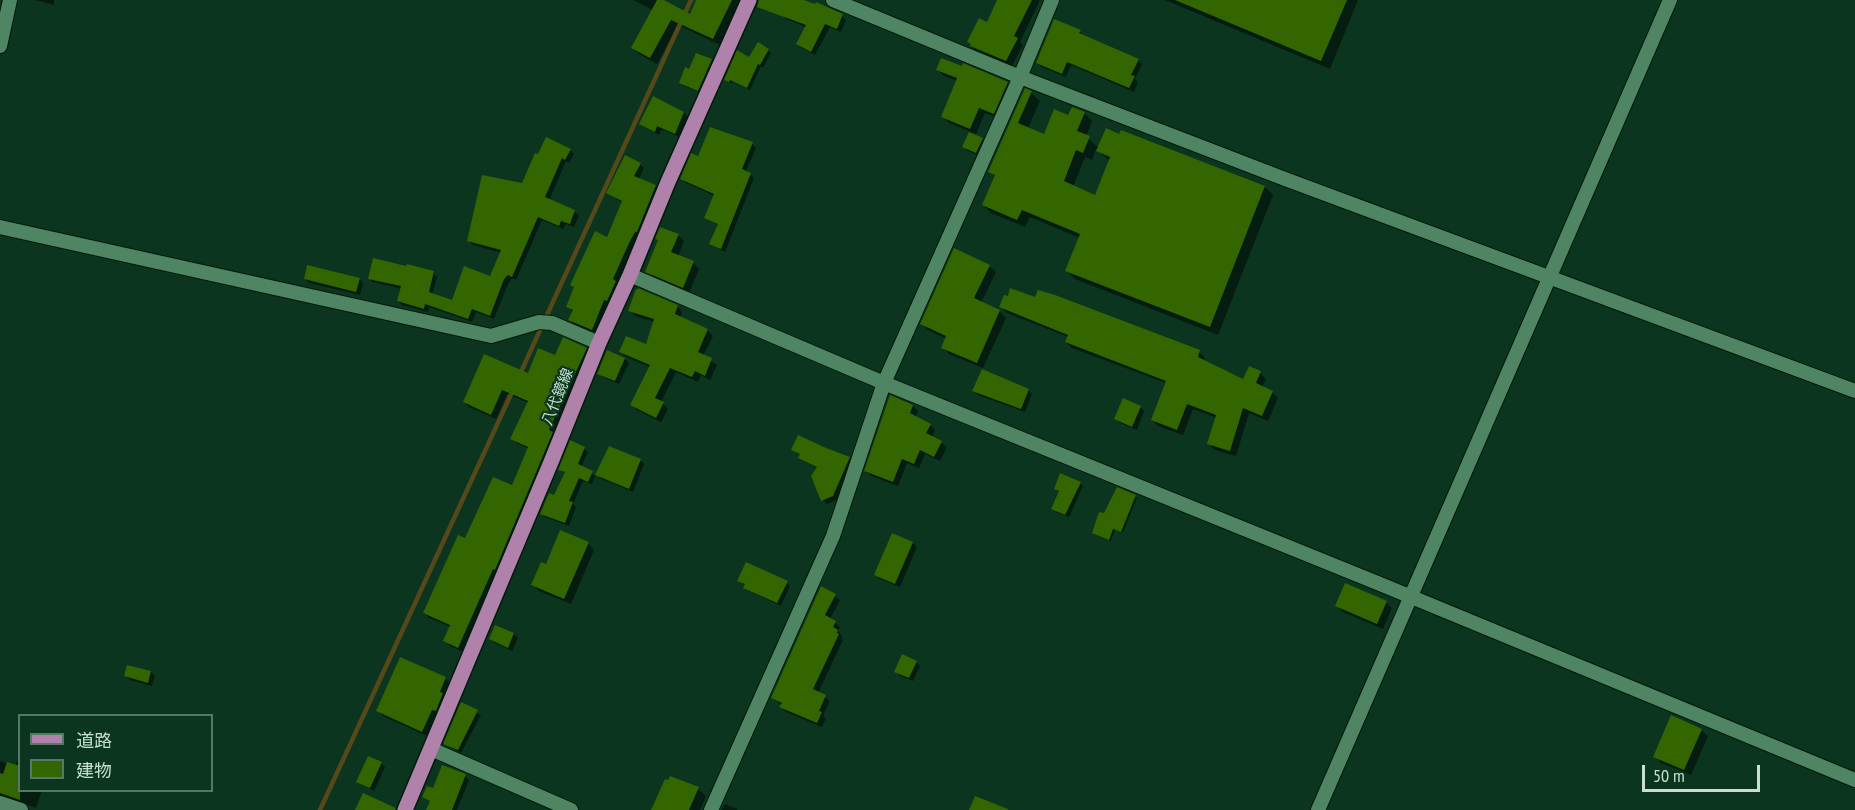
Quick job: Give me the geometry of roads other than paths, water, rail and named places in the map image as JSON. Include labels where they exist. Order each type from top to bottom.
[{"type":"main road","name":"八代鏡線","points":[[405,810],[547,473],[599,343],[749,0]]},
{"type":"street","points":[[0,46],[10,0]]},
{"type":"street","points":[[833,0],[1020,77],[1285,179],[1855,391]]},
{"type":"street","points":[[711,810],[833,536],[884,383],[1052,0]]},
{"type":"street","points":[[1318,810],[1670,0]]},
{"type":"street","points":[[0,227],[491,336],[545,322],[599,343]]},
{"type":"street","points":[[630,275],[884,383],[1855,780]]},
{"type":"street","points":[[431,749],[572,810]]},
{"type":"street","points":[[0,803],[21,810]]},
{"type":"waterway","points":[[520,374],[691,0]]},
{"type":"waterway","points":[[320,810],[513,390]]}]
